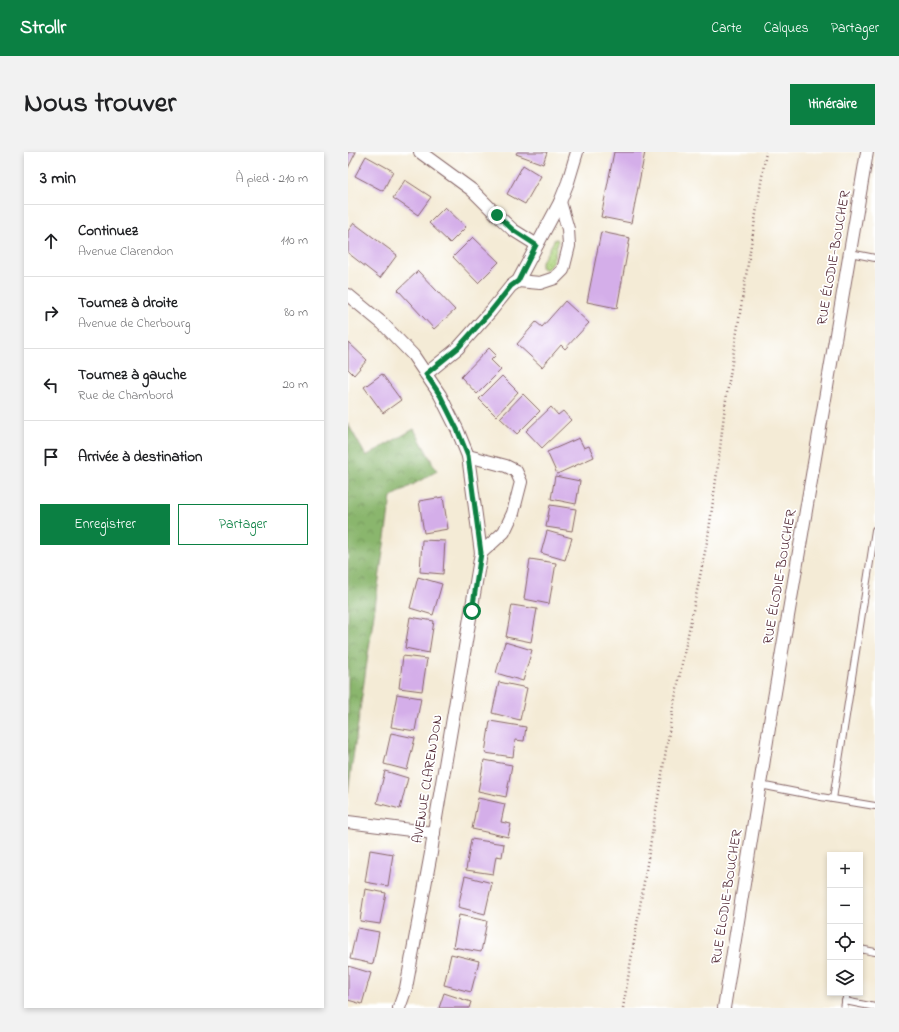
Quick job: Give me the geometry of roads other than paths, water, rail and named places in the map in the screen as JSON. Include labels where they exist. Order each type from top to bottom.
[{"type":"street","points":[[420,152],[472,190],[513,230],[536,245]]},
{"type":"street","points":[[426,374],[458,348],[511,286],[518,281],[560,202],[577,152]]},
{"type":"street","name":"RUE ÉLODIE-BOUCHER","points":[[724,1008],[771,716],[867,152]]},
{"type":"street","points":[[518,281],[540,283],[555,278],[563,270],[570,246],[568,229],[560,202]]},
{"type":"street","name":"AVENUE CLARENDON","points":[[348,295],[382,323],[413,355],[440,395],[457,429],[468,456],[481,553],[434,833],[406,988],[399,1008]]},
{"type":"street","points":[[468,456],[506,466],[516,471],[521,482],[513,513],[504,532],[481,553]]},
{"type":"street","points":[[348,822],[434,833]]},
{"type":"lane","points":[[850,253],[875,258]]},
{"type":"lane","points":[[833,799],[874,546],[875,530]]},
{"type":"lane","points":[[760,785],[875,806]]},
{"type":"lane","points":[[863,950],[875,952]]},
{"type":"lane","points":[[844,1008],[846,996]]},
{"type":"lane","points":[[845,1001],[875,1007]]}]
